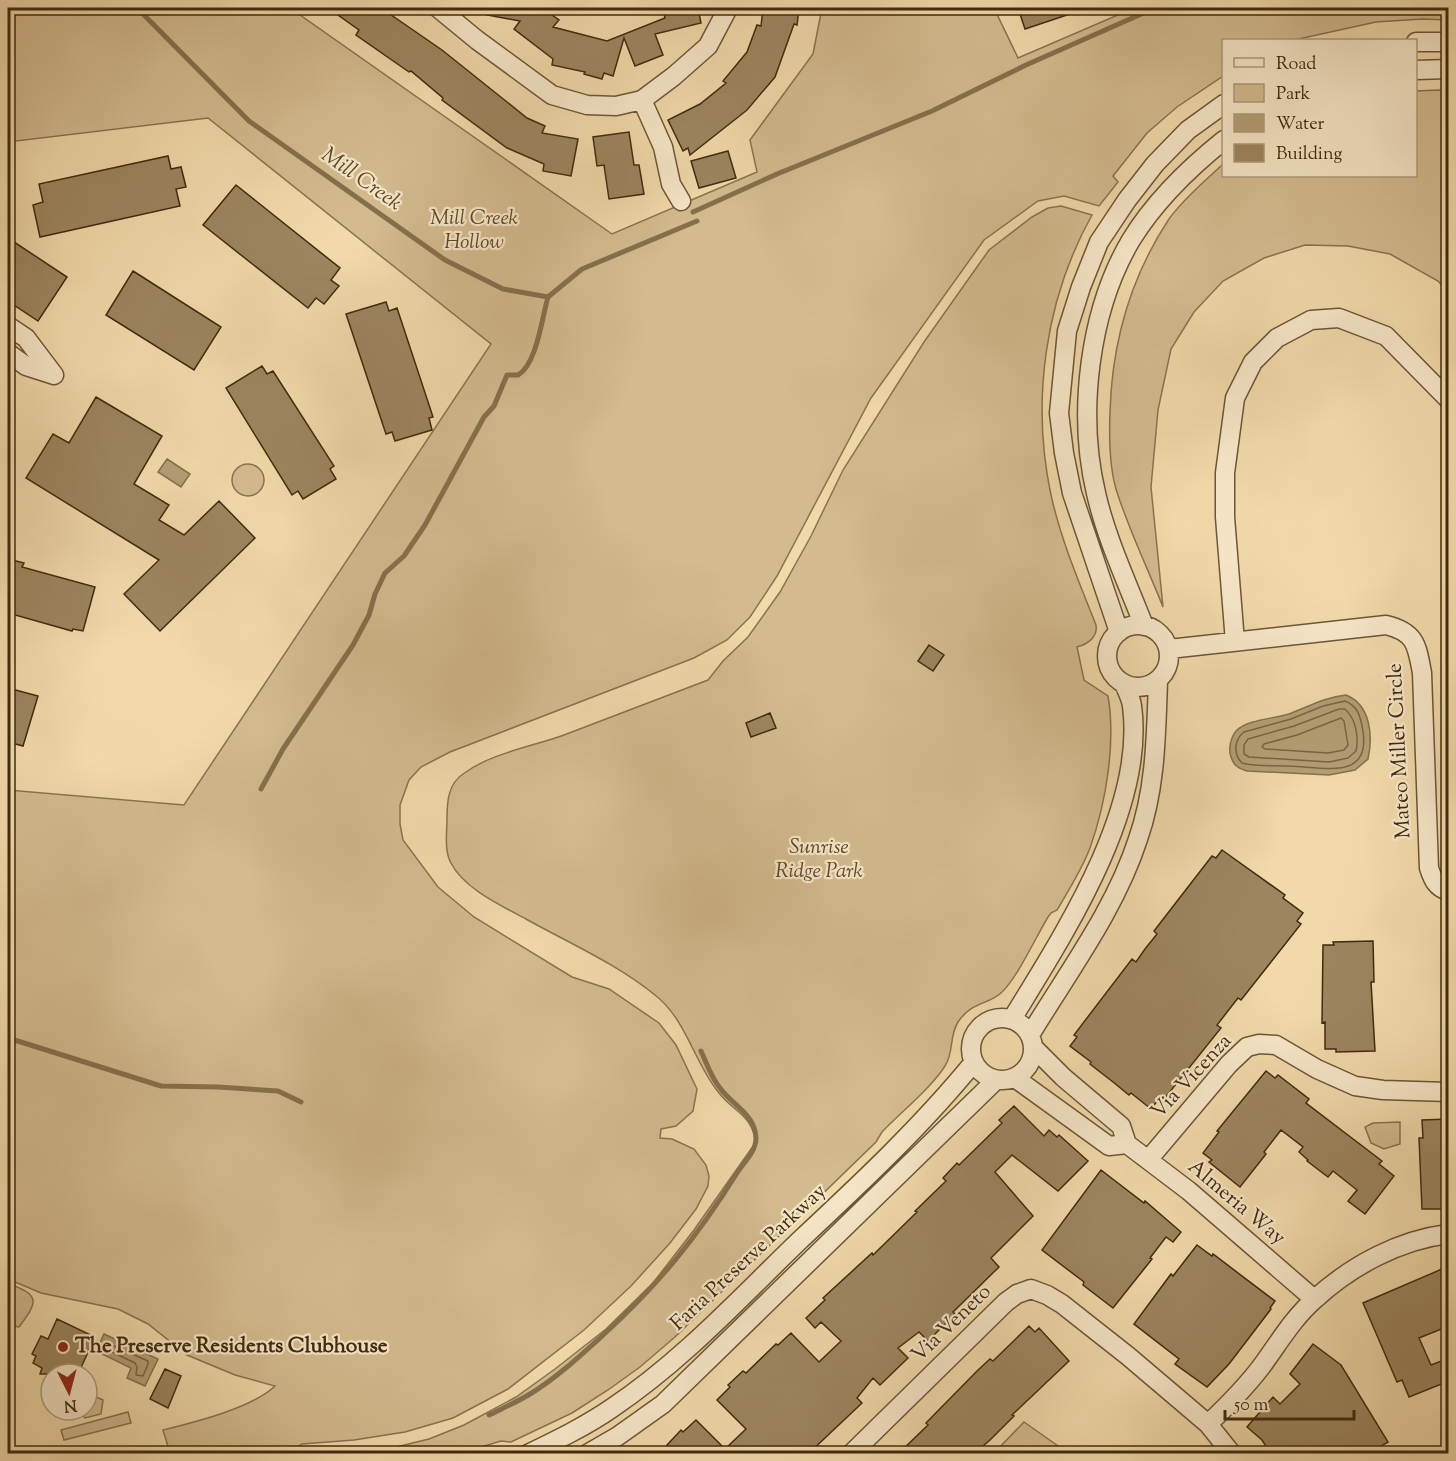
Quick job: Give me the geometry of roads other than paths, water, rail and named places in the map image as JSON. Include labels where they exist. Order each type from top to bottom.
[{"type":"street","points":[[438,8],[552,95],[587,105],[616,106],[642,100],[674,76],[708,46],[728,8]]},
{"type":"street","points":[[1417,42],[1449,42]]},
{"type":"street","points":[[1417,70],[1449,69]]},
{"type":"street","points":[[642,100],[663,147],[671,184],[681,201]]},
{"type":"street","points":[[1119,632],[1072,493],[1064,453],[1059,413],[1067,332],[1081,287],[1099,242],[1126,200],[1155,164],[1188,130],[1222,105]]},
{"type":"street","points":[[1144,626],[1105,524],[1096,492],[1087,436],[1087,387],[1090,366],[1108,289],[1131,240],[1188,169],[1222,142]]},
{"type":"street","points":[[1235,642],[1225,517],[1225,473],[1235,398],[1252,362],[1277,338],[1311,320],[1339,318],[1386,336],[1449,399]]},
{"type":"street","points":[[8,326],[26,338],[54,375],[26,366],[8,353]]},
{"type":"street","name":"Mateo Miller Circle","points":[[1169,649],[1386,625],[1399,628],[1411,636],[1418,648],[1422,673],[1429,868],[1434,882],[1440,888],[1449,891]]},
{"type":"street","points":[[1012,1019],[1057,944],[1100,863],[1116,822],[1128,780],[1132,739],[1132,704],[1124,684],[1111,672],[1107,657],[1110,643],[1119,632],[1127,628],[1144,626],[1160,634],[1169,649],[1168,666],[1158,681],[1155,756],[1149,797],[1139,838],[1122,881],[1032,1041],[1029,1066],[1006,1079],[979,1070],[971,1052],[975,1033],[991,1020],[1001,1018],[1012,1019],[1020,1024],[1032,1041]]},
{"type":"street","points":[[1124,684],[1142,687],[1158,681]]},
{"type":"street","name":"Almeria Way","points":[[1032,1041],[1063,1077],[1121,1126],[1127,1144],[1189,1191],[1314,1299]]},
{"type":"street","name":"Via Vicenza","points":[[1148,1160],[1229,1064],[1247,1047],[1259,1044],[1276,1045],[1317,1069],[1355,1086],[1383,1090],[1449,1092]]},
{"type":"street","name":"Faria Preserve Parkway","points":[[528,1454],[569,1434],[612,1408],[698,1339],[897,1148],[974,1062]]},
{"type":"street","name":"Almeria Way","points":[[1006,1079],[1109,1146],[1127,1144]]},
{"type":"street","name":"Faria Preserve Parkway","points":[[587,1454],[618,1437],[671,1396],[900,1172],[1006,1079]]},
{"type":"street","points":[[1232,1454],[1208,1424],[1238,1397],[1314,1299],[1357,1267],[1390,1250],[1403,1244],[1449,1234]]},
{"type":"street","name":"Via Veneto","points":[[851,1454],[1006,1302],[1017,1294],[1031,1289],[1062,1304],[1208,1424]]},
{"type":"water","points":[[167,459],[190,474],[181,487],[158,472]]},
{"type":"water","points":[[1346,695],[1361,706],[1370,731],[1368,759],[1355,770],[1329,775],[1247,771],[1234,763],[1230,754],[1230,743],[1236,731],[1241,727]]},
{"type":"water","points":[[104,1334],[158,1359],[145,1386],[127,1378],[131,1368],[96,1351]]},
{"type":"waterway","name":"Mill Creek","points":[[137,8],[249,121],[445,260],[503,289],[548,297],[582,269],[697,221]]},
{"type":"waterway","points":[[934,110],[1026,65],[1155,8]]},
{"type":"waterway","points":[[693,212],[777,174],[932,111]]},
{"type":"waterway","points":[[261,789],[283,749],[353,645],[369,615],[375,594],[385,573],[404,556],[425,525],[484,417],[494,406],[507,375],[518,375],[530,361],[548,297]]},
{"type":"waterway","points":[[8,1038],[161,1086],[278,1091],[301,1102]]},
{"type":"waterway","points":[[489,1415],[549,1382],[622,1318],[691,1240],[752,1152],[756,1138],[752,1122],[717,1084],[701,1051]]},
{"type":"place","name":"The Preserve Residents Clubhouse","points":[[63,1347]]},
{"type":"park label","name":"Mill Creek Hollow","points":[[474,231]]},
{"type":"park label","name":"Sunrise Ridge Park","points":[[819,860]]}]
